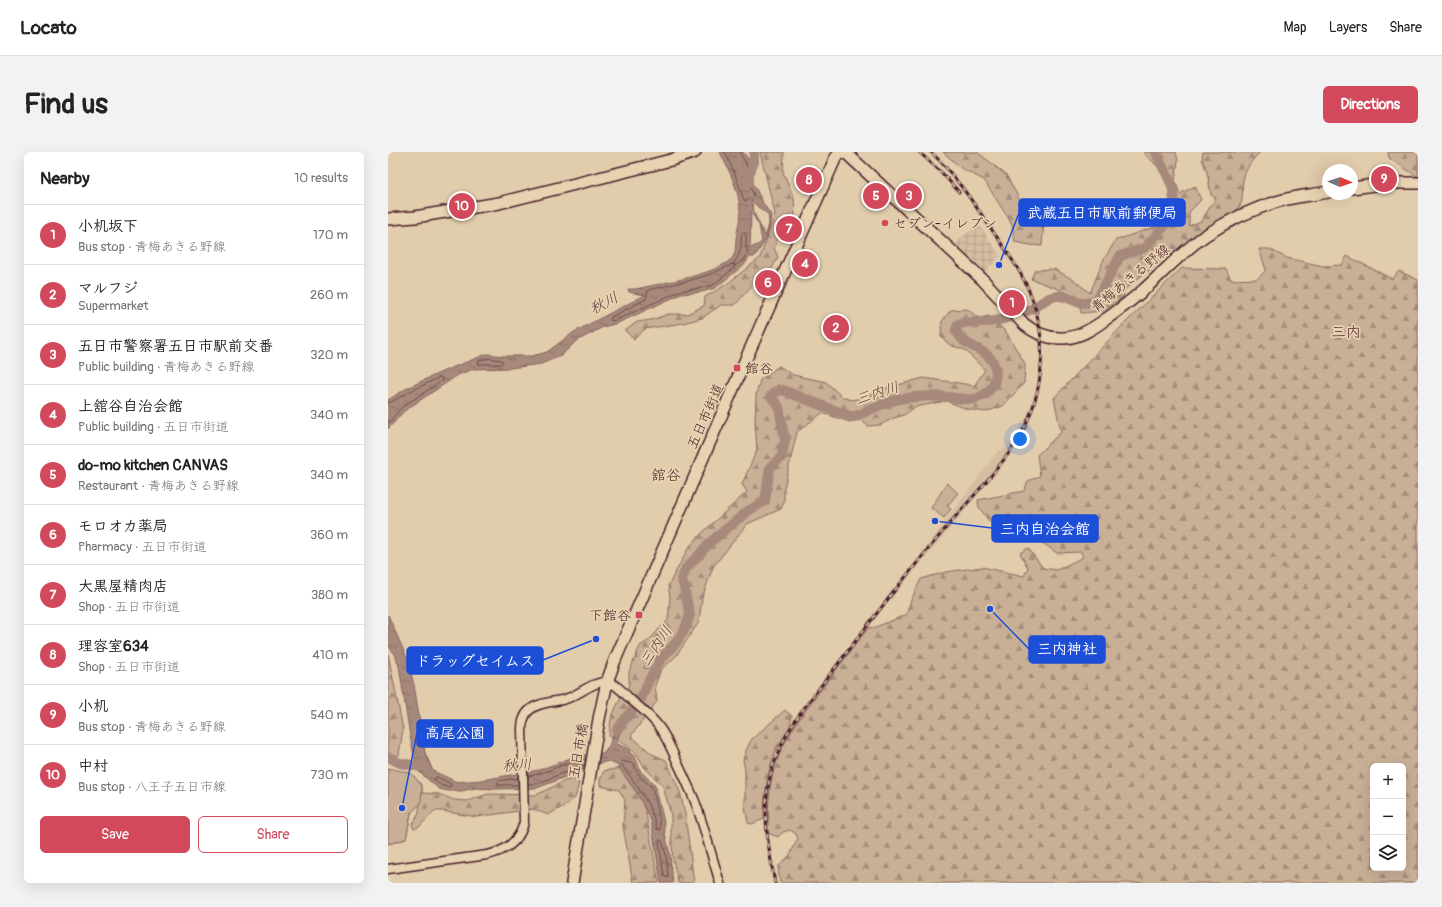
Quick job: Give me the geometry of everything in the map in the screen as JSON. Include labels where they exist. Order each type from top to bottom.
[{"type":"main road","points":[[388,219],[415,217],[499,203],[671,160],[695,152]]},
{"type":"main road","name":"五日市街道","points":[[599,719],[608,682],[623,641],[749,352],[835,159],[840,152]]},
{"type":"main road","name":"青梅あきる野線","points":[[845,152],[982,279],[1031,330],[1046,337],[1064,338],[1084,333],[1121,309],[1177,258],[1207,235],[1243,216],[1268,205],[1285,200],[1322,193]]},
{"type":"main road","points":[[1358,187],[1389,182],[1418,183]]},
{"type":"main road","name":"五日市橋","points":[[572,883],[599,719]]},
{"type":"street","points":[[388,869],[484,855],[501,851],[514,840],[522,830],[524,819],[522,722],[525,715],[532,709],[544,703],[572,698],[596,684],[608,682],[614,685],[648,715],[662,731],[692,795],[720,883]]},
{"type":"shaded area","points":[[979,224],[1000,256],[984,273],[955,245],[962,237]]},
{"type":"shaded area","points":[[1023,421],[1030,424],[1018,445],[880,612],[786,739],[775,768],[771,785],[768,833],[777,883],[773,883],[765,838],[764,806],[768,772],[786,731],[849,646],[916,562],[999,450],[1002,451],[1012,440]]},
{"type":"green space","points":[[760,152],[784,152],[783,172],[794,198],[795,220],[785,221],[774,248],[778,257],[771,270],[753,284],[735,305],[721,305],[702,318],[683,323],[645,329],[634,339],[625,331],[637,322],[651,320],[669,314],[687,314],[704,306],[705,297],[727,284],[760,258],[775,214]]},
{"type":"green space","points":[[943,152],[977,152],[1006,175],[1032,222],[1045,211],[1042,246],[1015,242],[1012,224],[984,180],[961,168]]},
{"type":"green space","points":[[1143,152],[1176,152],[1178,161],[1175,180],[1180,194],[1195,186],[1201,200],[1189,212],[1189,226],[1201,221],[1216,198],[1211,195],[1207,172],[1202,159],[1203,152],[1260,152],[1245,173],[1242,185],[1241,204],[1237,210],[1185,244],[1144,274],[1124,290],[1123,298],[1102,311],[1081,313],[1079,300],[1056,288],[1031,279],[1035,270],[1054,269],[1074,280],[1090,293],[1104,259],[1116,240],[1161,225],[1169,208],[1171,189],[1165,174]]},
{"type":"green space","points":[[1388,152],[1418,152],[1418,177],[1389,158]]},
{"type":"green space","points":[[1259,249],[1269,249],[1287,258],[1323,266],[1342,265],[1347,256],[1392,279],[1399,271],[1418,280],[1418,883],[780,883],[778,867],[790,855],[798,838],[795,833],[790,830],[783,832],[778,837],[768,833],[768,808],[775,766],[783,747],[799,720],[823,686],[869,627],[873,628],[906,615],[921,579],[946,572],[982,567],[1024,576],[1028,568],[1020,553],[1028,548],[1043,568],[1057,570],[1083,557],[1081,552],[1057,553],[1031,535],[1022,531],[1012,519],[998,524],[989,521],[979,507],[978,500],[1024,491],[1028,481],[1040,476],[1037,455],[1061,432],[1054,398],[1123,325],[1182,268],[1226,269],[1231,280],[1257,279],[1266,270]]},
{"type":"green space","points":[[967,309],[979,318],[989,316],[1006,332],[1025,364],[1024,383],[1003,406],[985,412],[967,409],[946,401],[915,407],[904,415],[880,425],[868,426],[861,420],[850,422],[822,413],[797,432],[784,488],[784,502],[781,509],[747,524],[713,567],[702,598],[699,622],[676,656],[661,670],[655,685],[657,701],[631,736],[652,754],[666,760],[680,792],[685,814],[694,883],[678,883],[673,859],[671,815],[663,786],[645,768],[636,753],[624,744],[609,736],[611,719],[618,703],[629,685],[629,672],[640,646],[648,641],[668,620],[670,597],[668,586],[689,547],[703,532],[747,492],[742,484],[757,450],[755,422],[756,395],[760,380],[779,366],[793,375],[826,382],[841,396],[851,400],[863,398],[887,388],[923,378],[974,386],[985,370],[965,350],[950,345],[941,337],[942,321],[951,310]]},
{"type":"green space","points":[[947,483],[958,493],[947,506],[951,509],[944,518],[931,508]]},
{"type":"green space","points":[[388,654],[403,729],[399,755],[388,757]]},
{"type":"green space","points":[[785,710],[792,716],[788,730],[775,752],[770,769],[765,793],[764,819],[752,824],[748,823],[745,807],[745,770],[743,760],[745,753],[751,740]]},
{"type":"green space","points":[[388,768],[411,773],[422,786],[421,803],[411,813],[406,839],[388,844]]},
{"type":"green space","points":[[621,768],[643,798],[659,883],[633,883],[623,826],[625,800],[619,790],[600,786],[600,780],[604,771]]},
{"type":"green space","points":[[411,773],[422,786],[422,793],[439,794],[454,800],[467,801],[488,794],[536,795],[572,779],[579,783],[575,798],[548,815],[533,809],[476,817],[434,811],[420,826],[414,829],[412,825],[418,815],[420,804],[411,813],[406,839],[388,844],[388,777]]},
{"type":"water","points":[[720,152],[743,152],[750,161],[751,180],[771,215],[769,226],[766,237],[754,257],[749,257],[745,264],[715,288],[702,292],[681,294],[618,323],[603,327],[575,342],[561,356],[541,364],[511,368],[473,369],[458,375],[404,411],[388,429],[388,400],[409,387],[446,370],[487,354],[503,356],[532,356],[547,352],[574,332],[645,295],[629,292],[628,289],[636,289],[698,275],[710,271],[732,259],[735,251],[740,219],[740,204],[736,189]],"holes":[[[751,200],[761,210],[767,213],[769,224],[765,236],[755,215]],[[751,212],[759,225],[762,241],[750,249]]]},
{"type":"water","points":[[388,615],[407,658],[414,685],[425,753],[433,771],[457,782],[482,780],[539,770],[576,756],[604,753],[609,746],[617,725],[625,719],[617,741],[618,744],[629,750],[635,757],[641,772],[653,783],[656,788],[670,854],[673,883],[661,883],[651,821],[638,795],[617,765],[608,761],[579,771],[574,776],[565,777],[537,788],[476,788],[461,791],[448,791],[439,789],[417,770],[399,666],[395,654],[388,646]]},
{"type":"waterway","name":"秋川","points":[[749,182],[749,174],[754,162],[754,152]]},
{"type":"waterway","name":"三内川","points":[[617,730],[640,701],[649,680],[661,659],[675,644],[684,631],[690,615],[682,579],[686,568],[708,544],[748,511],[765,501],[770,467],[781,458],[785,441],[779,407],[771,396],[774,392],[783,390],[853,417],[898,399],[932,396],[973,399],[984,394],[989,390],[995,380],[996,375],[993,362],[984,352],[963,340],[956,331],[958,324],[995,321],[1007,318],[1031,309],[1055,296],[1066,297],[1081,303],[1086,303],[1098,298],[1120,256],[1144,248],[1174,215],[1173,191],[1156,152]]},
{"type":"waterway","points":[[388,757],[400,763],[422,767]]},
{"type":"railway","points":[[919,152],[942,173],[959,192]]},
{"type":"railway","points":[[775,883],[768,842],[766,801],[771,773],[782,743],[808,702],[879,610],[935,540],[1008,454],[1025,425],[1033,406],[1038,386],[1041,365],[1039,324],[1034,304],[1026,284],[1010,256],[971,199],[956,179],[931,152]]},
{"type":"place","name":"小机","points":[[1384,179]]},
{"type":"place","name":"理容室634","points":[[809,180]]},
{"type":"place","name":"do-mo kitchen CANVAS","points":[[876,196]]},
{"type":"place","name":"五日市警察署五日市駅前交番","points":[[909,196]]},
{"type":"place","name":"中村","points":[[462,206]]},
{"type":"place","name":"セブン-イレブン","points":[[885,223]]},
{"type":"place","name":"大黒屋精肉店","points":[[789,229]]},
{"type":"place","name":"上舘谷自治会館","points":[[805,264]]},
{"type":"place","name":"武蔵五日市駅前郵便局","points":[[999,265]]},
{"type":"place","name":"モロオカ薬局","points":[[768,283]]},
{"type":"place","name":"小机坂下","points":[[1012,303]]},
{"type":"place","name":"マルフジ","points":[[836,328]]},
{"type":"place","name":"館谷","points":[[737,368]]},
{"type":"place","name":"三内自治会館","points":[[935,521]]},
{"type":"place","name":"三内神社","points":[[990,609]]},
{"type":"place","name":"下館谷","points":[[639,615]]},
{"type":"place","name":"ドラッグセイムス","points":[[596,639]]},
{"type":"place","name":"高尾公園","points":[[402,808]]},
{"type":"district","name":"三内","points":[[1346,332]]},
{"type":"district","name":"舘谷","points":[[666,475]]}]
